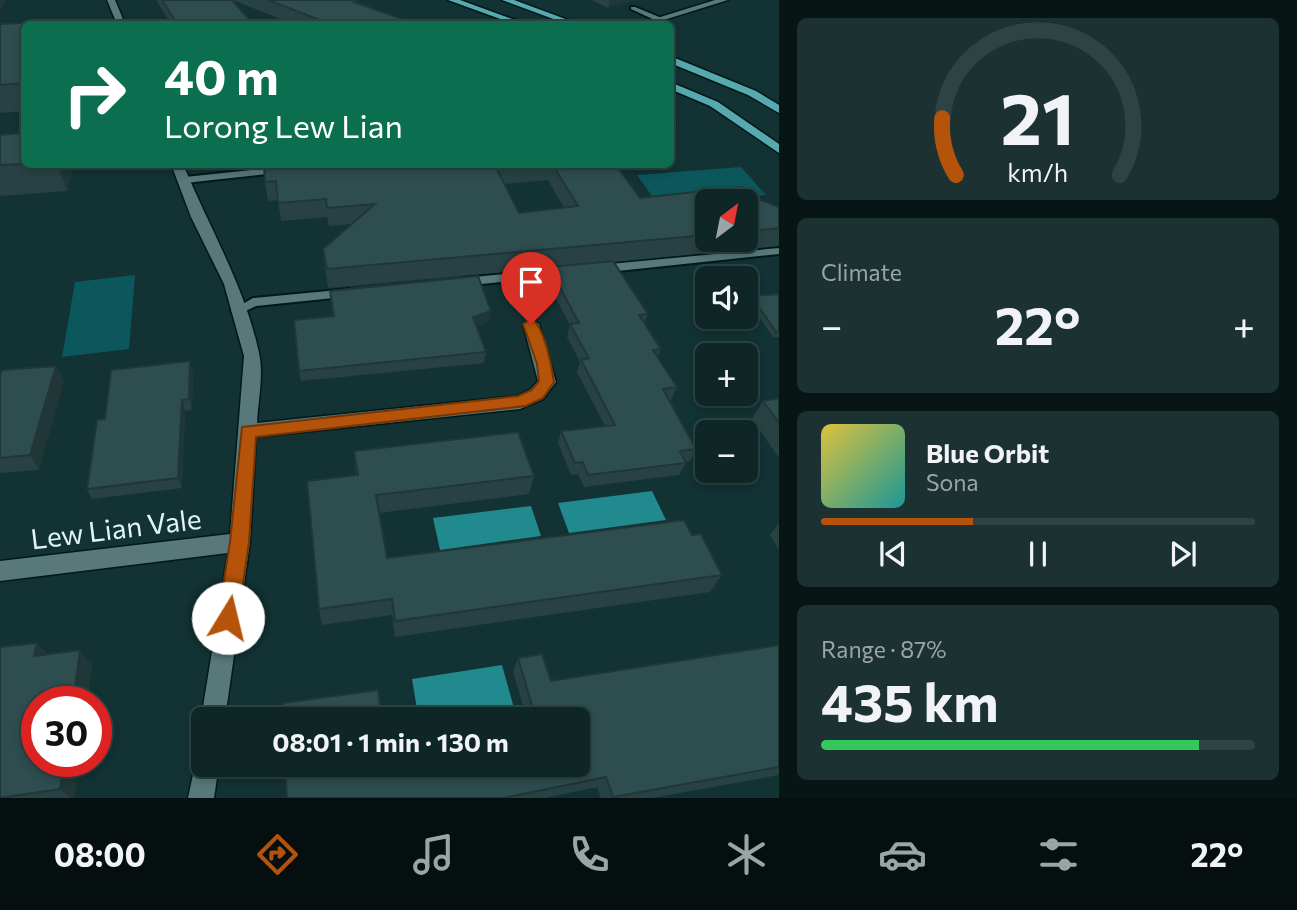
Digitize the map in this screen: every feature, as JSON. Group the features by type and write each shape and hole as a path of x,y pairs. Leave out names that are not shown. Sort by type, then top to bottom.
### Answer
{"main road":[{"path":"452,0 512,21"},
{"path":"506,0 566,21"},
{"path":"674,62 752,93 779,110"},
{"path":"674,87 714,104 779,149"}],"street":[{"path":"653,21 724,0"},
{"path":"111,1 114,21"},
{"path":"111,1 120,21"},
{"path":"179,168 198,217 231,284 252,356 240,542 215,707"},
{"path":"248,431 520,402 537,394 547,382 531,324"},
{"name":"Lew Lian Vale","path":"0,570 240,542"},
{"path":"201,798 204,777"}],"lane":[{"path":"633,8 660,19"},
{"path":"185,180 297,169"},
{"path":"446,284 779,251"},
{"path":"237,311 253,302 363,292"}],"shaded area":[{"path":"741,167 766,195 758,196 758,189 695,189 695,200 657,203 637,175"},
{"path":"135,275 129,349 62,357 75,282"},
{"path":"652,491 666,520 569,533 558,503"},
{"path":"531,506 541,536 440,550 433,518"},
{"path":"502,665 514,707 417,707 412,679"}],"building":[{"path":"162,0 232,0 250,21 175,21"},
{"path":"268,0 353,0 408,21 322,21"},
{"path":"21,23 21,83 0,85 0,24"},
{"path":"21,133 21,164 0,165 0,135"},
{"path":"264,168 496,168 519,213 578,206 554,168 618,168 640,198 695,192 695,236 327,269 323,249 375,204 327,208 326,199 278,203 276,181 265,182"},
{"path":"758,199 779,208 779,228 758,231"},
{"path":"613,261 648,314 639,315 661,349 653,350 677,387 663,389 695,447 680,451 686,463 588,475 583,462 575,463 561,431 615,425 581,360 589,358 570,324 579,323 549,267"},
{"path":"478,276 491,311 473,317 486,352 299,371 294,320 334,316 330,291"},
{"path":"779,294 779,331 776,332 758,306 758,296"},
{"path":"190,361 189,399 182,400 178,478 87,489 97,420 105,419 111,370"},
{"path":"56,366 30,455 0,458 2,370"},
{"path":"779,398 779,423 763,401"},
{"path":"518,432 534,476 376,495 387,558 684,520 692,535 701,534 722,575 395,621 392,599 319,609 307,481 358,475 354,451"},
{"path":"37,643 34,656 80,650 75,686 21,686 21,777 62,777 60,789 0,798 0,647"},
{"path":"779,645 779,767 613,797 606,777 503,798 287,798 286,777 590,777 590,707 532,707 518,658 542,654 551,681"},
{"path":"378,690 380,707 283,707 283,703"}],"route":[{"path":"228,618 240,542 248,431 520,402 537,394 547,382 531,324"}]}
